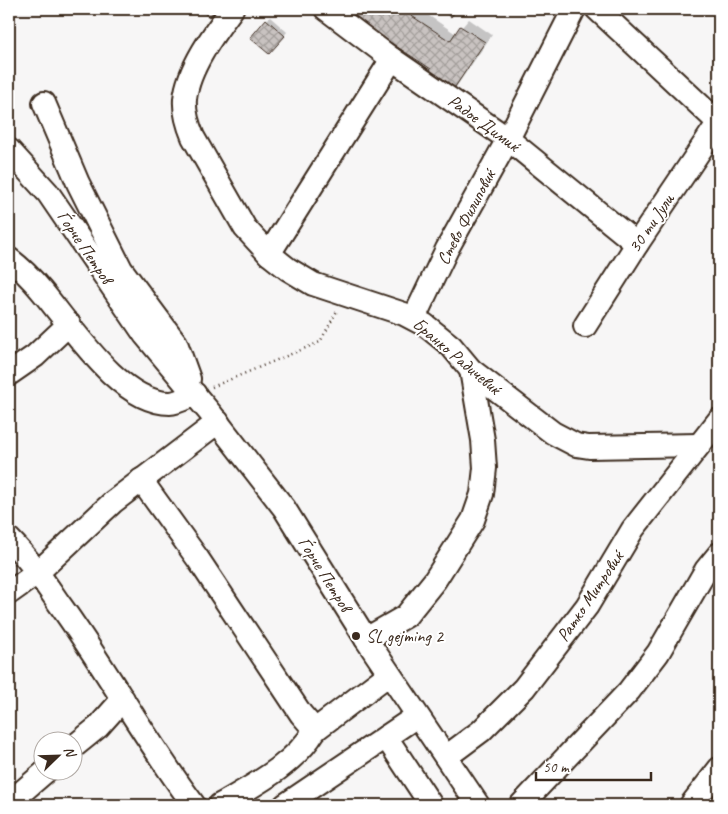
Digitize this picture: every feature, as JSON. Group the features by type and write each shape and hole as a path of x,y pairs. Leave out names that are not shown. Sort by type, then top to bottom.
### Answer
{"street":[{"name":"Бранко Радичевиќ","path":"232,9 210,39 193,72 185,98 187,122 193,137 245,228 270,254 288,269 313,284 414,318 451,346 471,370 553,433 576,446 699,445"},
{"name":"Радое Димиќ","path":"326,9 392,58 508,139 637,244"},
{"name":"Стево Филиповиќ","path":"414,318 447,249 508,139 574,9"},
{"path":"598,9 719,122"},
{"path":"270,254 392,58"},
{"path":"12,265 41,290 91,353 118,380 146,398 171,403 195,394 176,343 121,269 78,183 44,103"},
{"name":"30 ти Јули","path":"585,326 637,244 719,122"},
{"name":"Ѓорче Петров","path":"9,150 48,192 144,335 218,422 284,508 366,639 478,805"},
{"path":"9,374 34,356 68,324"},
{"path":"366,639 406,616 435,580 473,520 482,494 485,468 484,440 471,370"},
{"name":"Ратко Митровиќ","path":"446,758 482,731 524,688 587,606 633,529 719,420"},
{"path":"9,593 37,572 113,502 218,422"},
{"path":"141,480 198,559 301,714 315,730"},
{"path":"9,539 37,572 88,643 194,805"},
{"path":"521,805 629,691 658,653 706,570 719,554"},
{"path":"220,805 255,785 289,761 308,743 315,730 389,674"},
{"path":"82,740 98,727 123,699"},
{"path":"285,805 417,716"},
{"path":"386,737 431,805"},
{"path":"696,803 719,769"},
{"path":"18,801 36,782"}],"path":[{"path":"195,394 320,342 347,295"}],"building":[{"path":"199,9 216,9 209,17"},
{"path":"339,9 401,9 450,41 460,26 485,42 449,96 424,79 431,69"},
{"path":"440,9 457,9 451,17"},
{"path":"266,19 285,36 269,54 250,38"}],"place":[{"name":"SL gejming 2","path":"356,636"}]}
